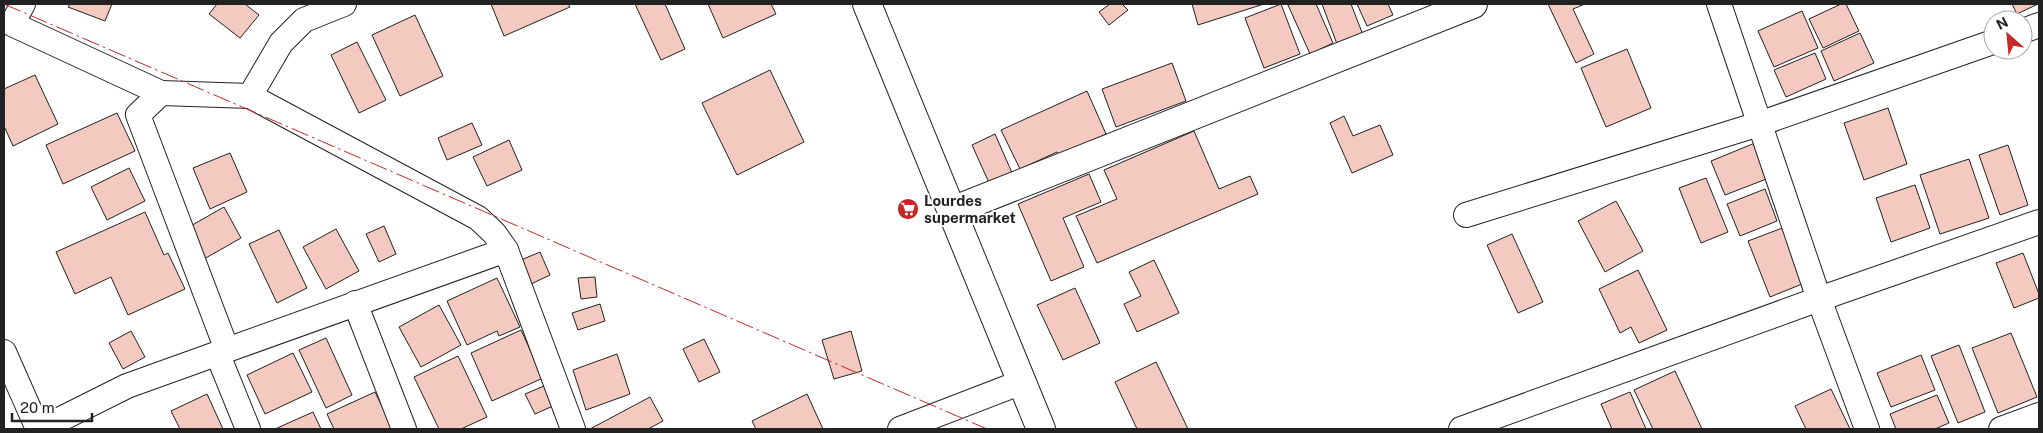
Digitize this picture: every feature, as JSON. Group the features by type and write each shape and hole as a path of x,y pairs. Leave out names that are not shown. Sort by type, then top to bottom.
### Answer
{"street":[{"path":"23,4 12,24 161,93 250,96 478,218 494,234 506,250 573,429"},
{"path":"250,96 281,43 304,20 344,4"},
{"path":"867,4 1041,429"},
{"path":"952,211 1473,4"},
{"path":"1720,4 1819,299 1867,429"},
{"path":"1466,215 1759,124 1983,46"},
{"path":"161,93 138,115 223,352 248,429"},
{"path":"1461,429 1819,299 2039,222"},
{"path":"4,352 40,429 128,386 506,250"},
{"path":"355,303 404,429"},
{"path":"900,429 1022,382"},
{"path":"2000,429 2039,415"}],"building":[{"path":"70,4 112,4 105,21 68,7"},
{"path":"217,4 245,4 259,15 240,38 209,14"},
{"path":"491,4 568,4 570,7 504,36"},
{"path":"635,4 665,4 685,49 661,60"},
{"path":"708,4 771,4 776,14 723,38"},
{"path":"1110,4 1122,4 1128,10 1109,25 1099,12"},
{"path":"1192,4 1264,4 1198,25"},
{"path":"1281,4 1300,54 1264,68 1245,18"},
{"path":"1316,4 1333,43 1310,54 1288,5"},
{"path":"1322,4 1351,4 1363,35 1337,44"},
{"path":"1357,4 1388,4 1393,15 1367,26"},
{"path":"1548,4 1585,4 1573,9 1594,54 1576,63"},
{"path":"1841,4 1846,4 1859,31 1823,48 1809,19"},
{"path":"2012,4 2038,4 2025,10 2015,10"},
{"path":"1802,11 1818,48 1774,67 1758,31"},
{"path":"415,15 443,76 400,96 372,35"},
{"path":"1860,33 1874,63 1834,81 1821,51"},
{"path":"357,42 386,100 359,113 331,55"},
{"path":"1627,49 1651,108 1606,127 1581,68"},
{"path":"1815,53 1826,79 1786,97 1774,70"},
{"path":"1172,63 1186,101 1116,127 1102,89"},
{"path":"770,70 804,142 737,175 702,103"},
{"path":"35,75 58,124 13,146 4,126 4,89"},
{"path":"1087,91 1106,134 1059,156 1057,152 1020,169 1001,130"},
{"path":"1888,108 1907,164 1864,180 1844,123"},
{"path":"117,113 135,151 63,184 46,145"},
{"path":"1344,116 1353,136 1380,125 1393,155 1352,173 1330,123"},
{"path":"472,123 482,145 447,160 438,138"},
{"path":"1194,131 1219,189 1250,176 1258,194 1097,263 1076,216 1117,199 1104,170"},
{"path":"995,134 1013,175 990,185 972,145"},
{"path":"509,140 522,170 487,186 473,157"},
{"path":"1755,143 1769,178 1725,195 1711,161"},
{"path":"2008,145 2028,205 2000,215 1979,155"},
{"path":"230,153 247,192 210,209 193,168"},
{"path":"1969,159 1989,218 1940,234 1920,175"},
{"path":"129,168 145,201 107,220 91,187"},
{"path":"1089,174 1101,202 1063,218 1084,267 1051,281 1018,204"},
{"path":"1706,178 1728,232 1701,243 1679,188"},
{"path":"1915,185 1930,228 1891,242 1876,198"},
{"path":"1765,189 1777,221 1740,236 1727,204"},
{"path":"1616,201 1643,251 1605,272 1578,221"},
{"path":"224,207 241,238 204,259 187,228"},
{"path":"145,212 164,255 168,253 185,289 128,315 111,277 75,294 56,252"},
{"path":"384,226 396,254 379,262 366,234"},
{"path":"1785,227 1807,282 1770,297 1748,241"},
{"path":"336,229 359,271 326,289 303,247"},
{"path":"279,230 307,288 277,303 249,244"},
{"path":"1512,234 1543,302 1518,313 1487,245"},
{"path":"540,252 550,275 531,284 521,260"},
{"path":"2023,253 2039,298 2014,308 1996,263"},
{"path":"1154,260 1179,313 1137,332 1124,304 1141,296 1129,272"},
{"path":"1638,270 1667,330 1639,343 1631,327 1620,333 1599,289"},
{"path":"595,277 597,297 581,299 578,278"},
{"path":"497,278 520,327 499,336 497,331 467,345 447,301"},
{"path":"1075,288 1100,343 1063,360 1037,305"},
{"path":"600,304 605,321 578,330 572,313"},
{"path":"439,305 461,345 421,367 399,327"},
{"path":"521,330 543,378 492,401 471,353"},
{"path":"131,331 145,357 123,369 109,343"},
{"path":"851,331 862,371 834,379 822,340"},
{"path":"2011,333 2037,397 1998,413 1972,348"},
{"path":"326,338 352,395 326,408 299,350"},
{"path":"704,339 720,372 699,382 683,349"},
{"path":"1959,345 1985,412 1958,423 1931,356"},
{"path":"293,353 312,392 265,414 247,375"},
{"path":"617,354 630,394 586,410 573,370"},
{"path":"1921,355 1935,390 1891,407 1877,373"},
{"path":"458,356 487,417 461,429 439,429 414,377"},
{"path":"1156,362 1188,429 1137,429 1115,382"},
{"path":"1675,371 1702,429 1653,429 1634,390"},
{"path":"544,386 553,406 535,414 525,394"},
{"path":"1831,389 1850,429 1806,429 1795,406"},
{"path":"375,392 393,429 334,429 327,414"},
{"path":"1630,392 1646,429 1612,429 1601,404"},
{"path":"207,394 223,429 180,429 171,411"},
{"path":"807,394 823,429 756,429 752,421"},
{"path":"1937,395 1949,423 1935,429 1896,429 1890,414"},
{"path":"650,397 663,421 648,429 590,429"},
{"path":"313,412 321,429 275,429"}],"power":[{"path":"4,4 987,429"}],"place":[{"name":"Lourdes supermarket","path":"908,209"}]}
